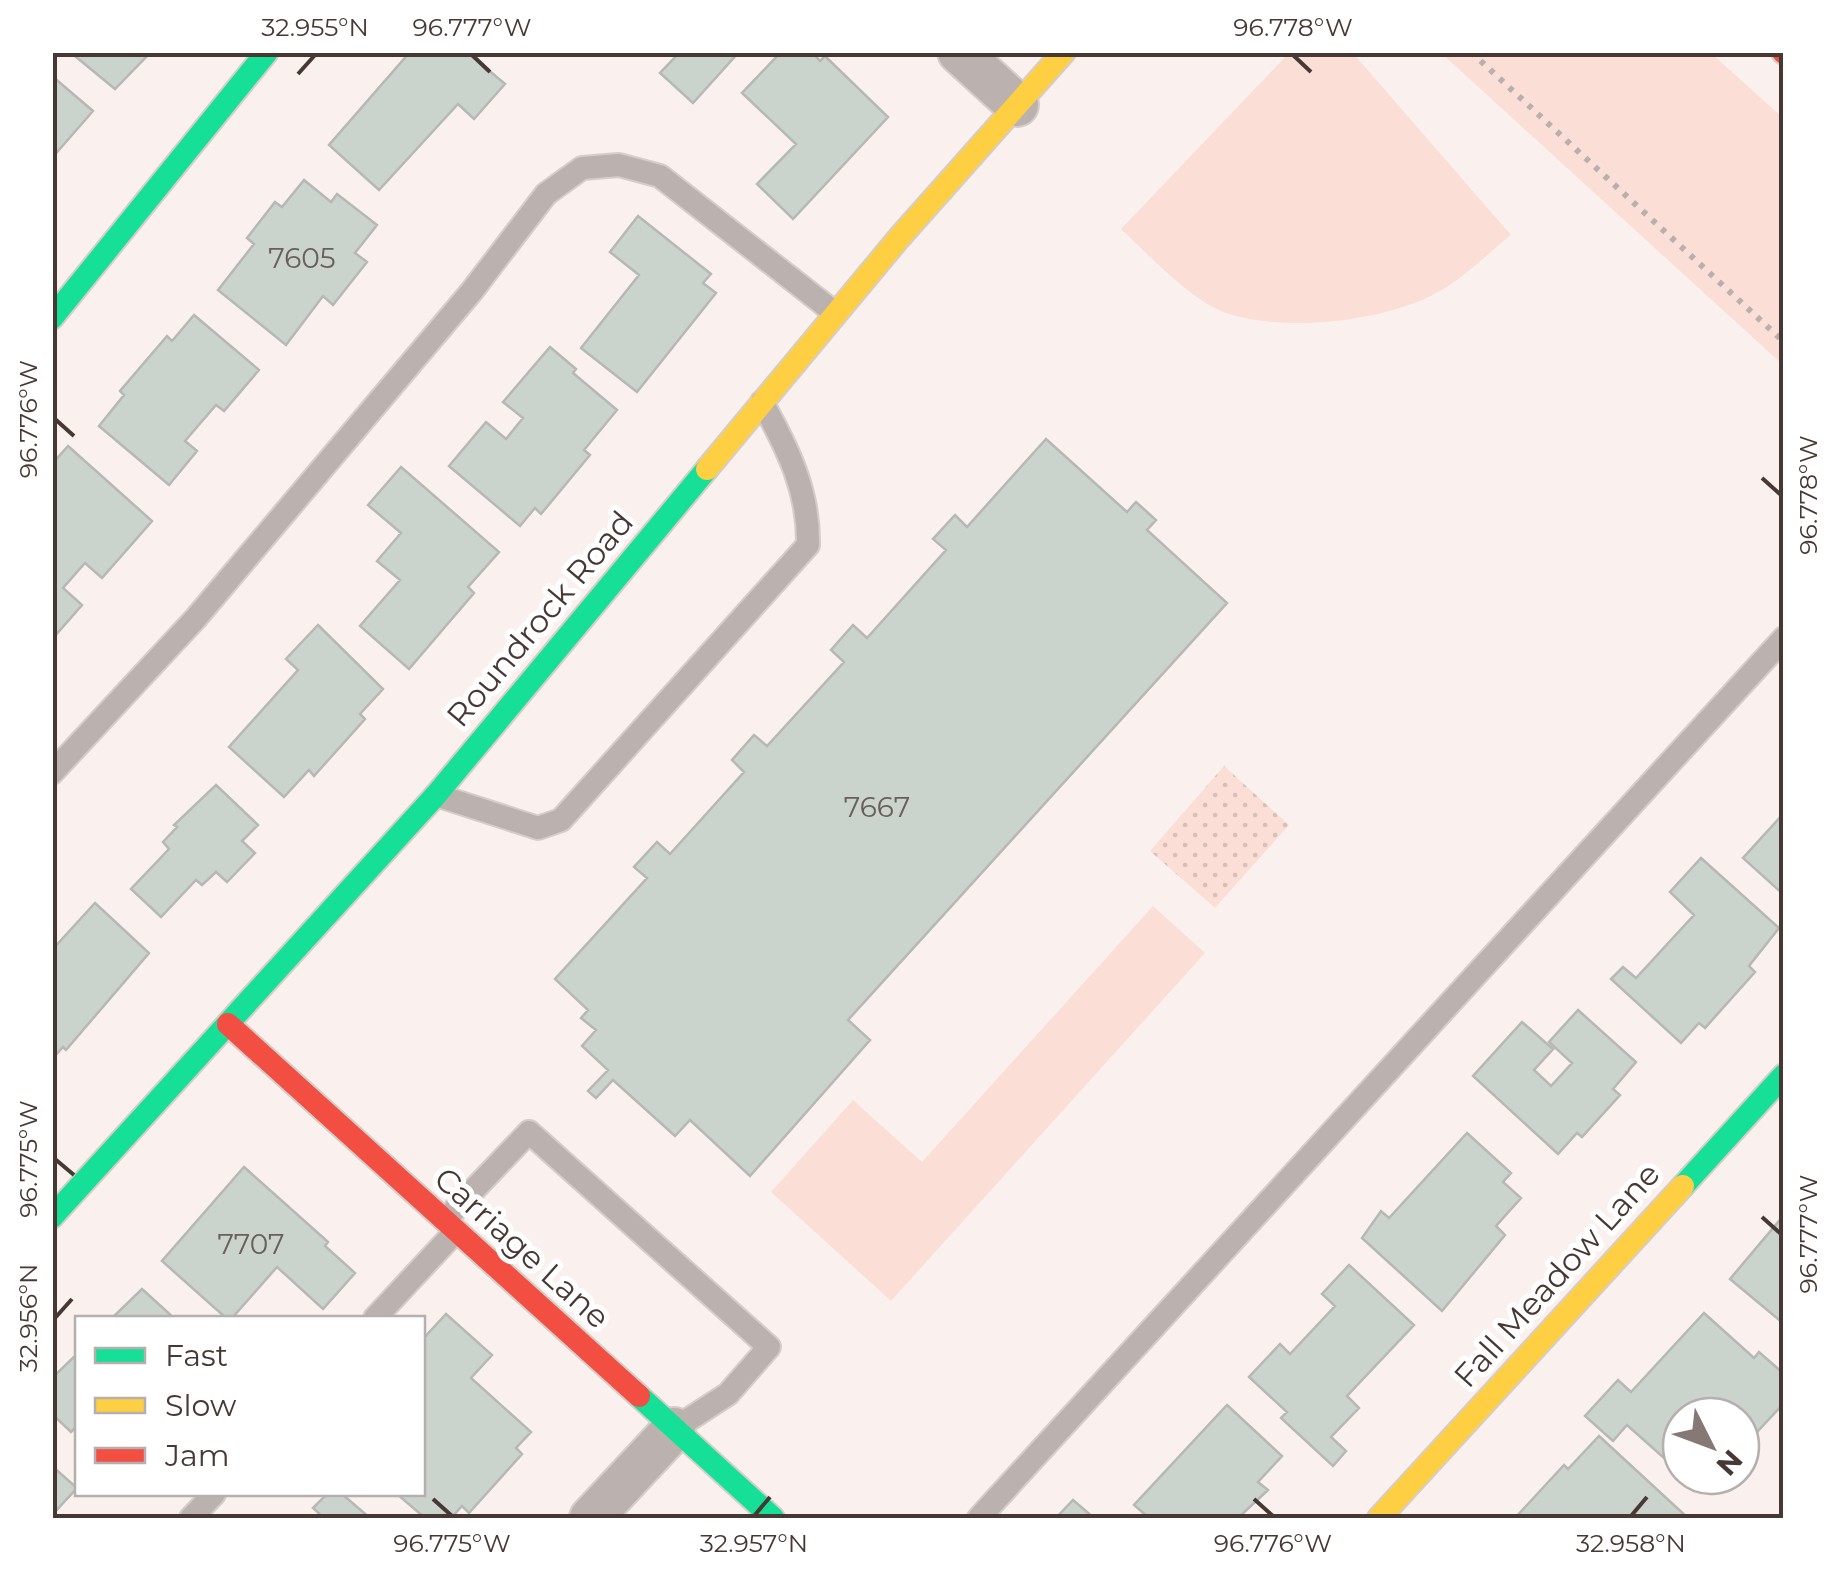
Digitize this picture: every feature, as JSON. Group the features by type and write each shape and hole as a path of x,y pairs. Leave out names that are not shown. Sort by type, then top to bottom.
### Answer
{"street":[{"path":"52,318 267,52"},
{"path":"959,52 1017,106"},
{"name":"Roundrock Road","path":"52,1217 436,795 835,314 1064,52"},
{"name":"Carriage Lane","path":"228,1024 773,1518"},
{"name":"Fall Meadow Lane","path":"1379,1518 1784,1075"},
{"path":"591,1518 674,1430"}],"lane":[{"path":"52,773 208,604 472,291 546,194 582,168 619,165 660,176 835,314"},
{"path":"436,795 538,828 561,820 808,545 809,510 790,452 762,402"},
{"path":"979,1518 1784,638"},
{"path":"378,1316 530,1132 769,1347 728,1394 674,1430"},
{"path":"191,1518 212,1496"}],"path":[{"path":"1471,52 1784,342"}],"shaded area":[{"path":"1352,52 1511,235 1462,276 1423,299 1369,316 1310,323 1253,320 1229,314 1201,300 1121,229 1289,53"},
{"path":"1441,53 1711,53 1783,118 1783,365"},
{"path":"1224,766 1289,825 1215,908 1150,851"},
{"path":"1153,906 1205,953 891,1301 771,1192 853,1100 922,1162"}],"building":[{"path":"70,52 151,52 115,89"},
{"path":"410,52 467,52 505,84 474,119 458,104 379,190 329,145"},
{"path":"680,52 739,52 693,103 660,73"},
{"path":"781,52 812,52 820,61 825,56 888,117 793,219 757,184 796,144 742,93"},
{"path":"52,76 93,111 52,158"},
{"path":"304,180 331,202 337,194 377,225 355,253 367,262 333,305 323,296 286,345 218,290 254,244 247,238 275,202 282,207"},
{"path":"638,216 711,274 703,283 716,293 637,392 581,348 639,275 610,252"},
{"path":"194,315 259,370 224,411 216,405 185,441 197,451 169,485 99,426 124,395 120,391 167,336 172,341"},
{"path":"550,347 576,369 573,373 617,410 584,450 590,455 541,514 535,508 520,526 449,466 486,422 506,439 523,418 503,402"},
{"path":"1046,439 1127,512 1136,502 1156,520 1147,530 1227,603 848,1020 870,1040 750,1176 690,1120 675,1136 613,1080 596,1098 588,1091 608,1070 582,1046 596,1030 581,1018 588,1010 555,979 647,878 634,867 657,842 670,854 744,772 732,760 754,735 767,746 844,662 831,650 853,625 867,638 946,550 933,539 955,515 967,527"},
{"path":"68,446 152,521 102,578 85,563 63,588 82,605 54,637 52,464"},
{"path":"401,467 499,552 468,587 474,593 409,669 360,626 400,580 377,561 401,533 368,505"},
{"path":"318,625 383,689 360,714 365,719 314,776 309,770 284,797 229,747 298,670 286,659"},
{"path":"216,785 258,825 242,841 255,853 227,882 216,872 202,885 196,880 161,917 131,889 169,849 163,842 177,827 174,825"},
{"path":"1784,813 1784,895 1743,858"},
{"path":"1701,858 1779,928 1749,966 1755,972 1705,1028 1699,1023 1681,1043 1611,979 1623,967 1636,978 1694,915 1670,892"},
{"path":"95,903 149,953 66,1050 63,1047 52,1059 52,950"},
{"path":"1578,1010 1636,1062 1613,1089 1620,1095 1582,1137 1577,1133 1558,1154 1473,1076 1522,1022 1553,1049 1534,1070 1551,1086 1572,1063 1549,1042"},
{"path":"1467,1133 1511,1173 1503,1182 1521,1198 1496,1226 1505,1235 1442,1311 1362,1238 1381,1211 1389,1218"},
{"path":"244,1167 328,1242 325,1246 355,1273 323,1309 277,1267 234,1316 224,1316 162,1261"},
{"path":"1784,1215 1784,1324 1730,1279"},
{"path":"1349,1265 1414,1325 1347,1396 1359,1408 1331,1437 1346,1451 1333,1466 1281,1418 1287,1412 1249,1377 1280,1344 1290,1354 1335,1306 1322,1294"},
{"path":"142,1289 172,1316 114,1316"},
{"path":"1704,1313 1754,1358 1759,1352 1784,1374 1784,1403 1761,1428 1761,1396 1661,1396 1661,1455 1627,1425 1613,1441 1585,1416 1618,1380 1631,1392"},
{"path":"446,1314 492,1355 471,1378 531,1432 516,1448 522,1454 469,1513 462,1506 451,1518 425,1518 399,1496 425,1496 425,1337"},
{"path":"75,1356 75,1428 71,1432 52,1414 52,1378"},
{"path":"1227,1405 1282,1456 1258,1482 1268,1490 1238,1518 1149,1518 1134,1505"},
{"path":"1599,1436 1688,1518 1515,1518 1564,1465 1568,1469"},
{"path":"52,1466 75,1490 52,1515"},
{"path":"325,1496 344,1496 370,1518 324,1518 313,1508"},
{"path":"1073,1500 1094,1518 1056,1518"}],"traffic: fast":[{"path":"52,318 267,52"},
{"path":"52,1217 436,795 707,469"},
{"path":"1683,1186 1784,1075"},
{"path":"639,1396 773,1518"}],"traffic: slow":[{"path":"707,469 899,238 1064,52"},
{"path":"1379,1518 1683,1186"}],"traffic: jam":[{"path":"228,1024 639,1396"}]}
